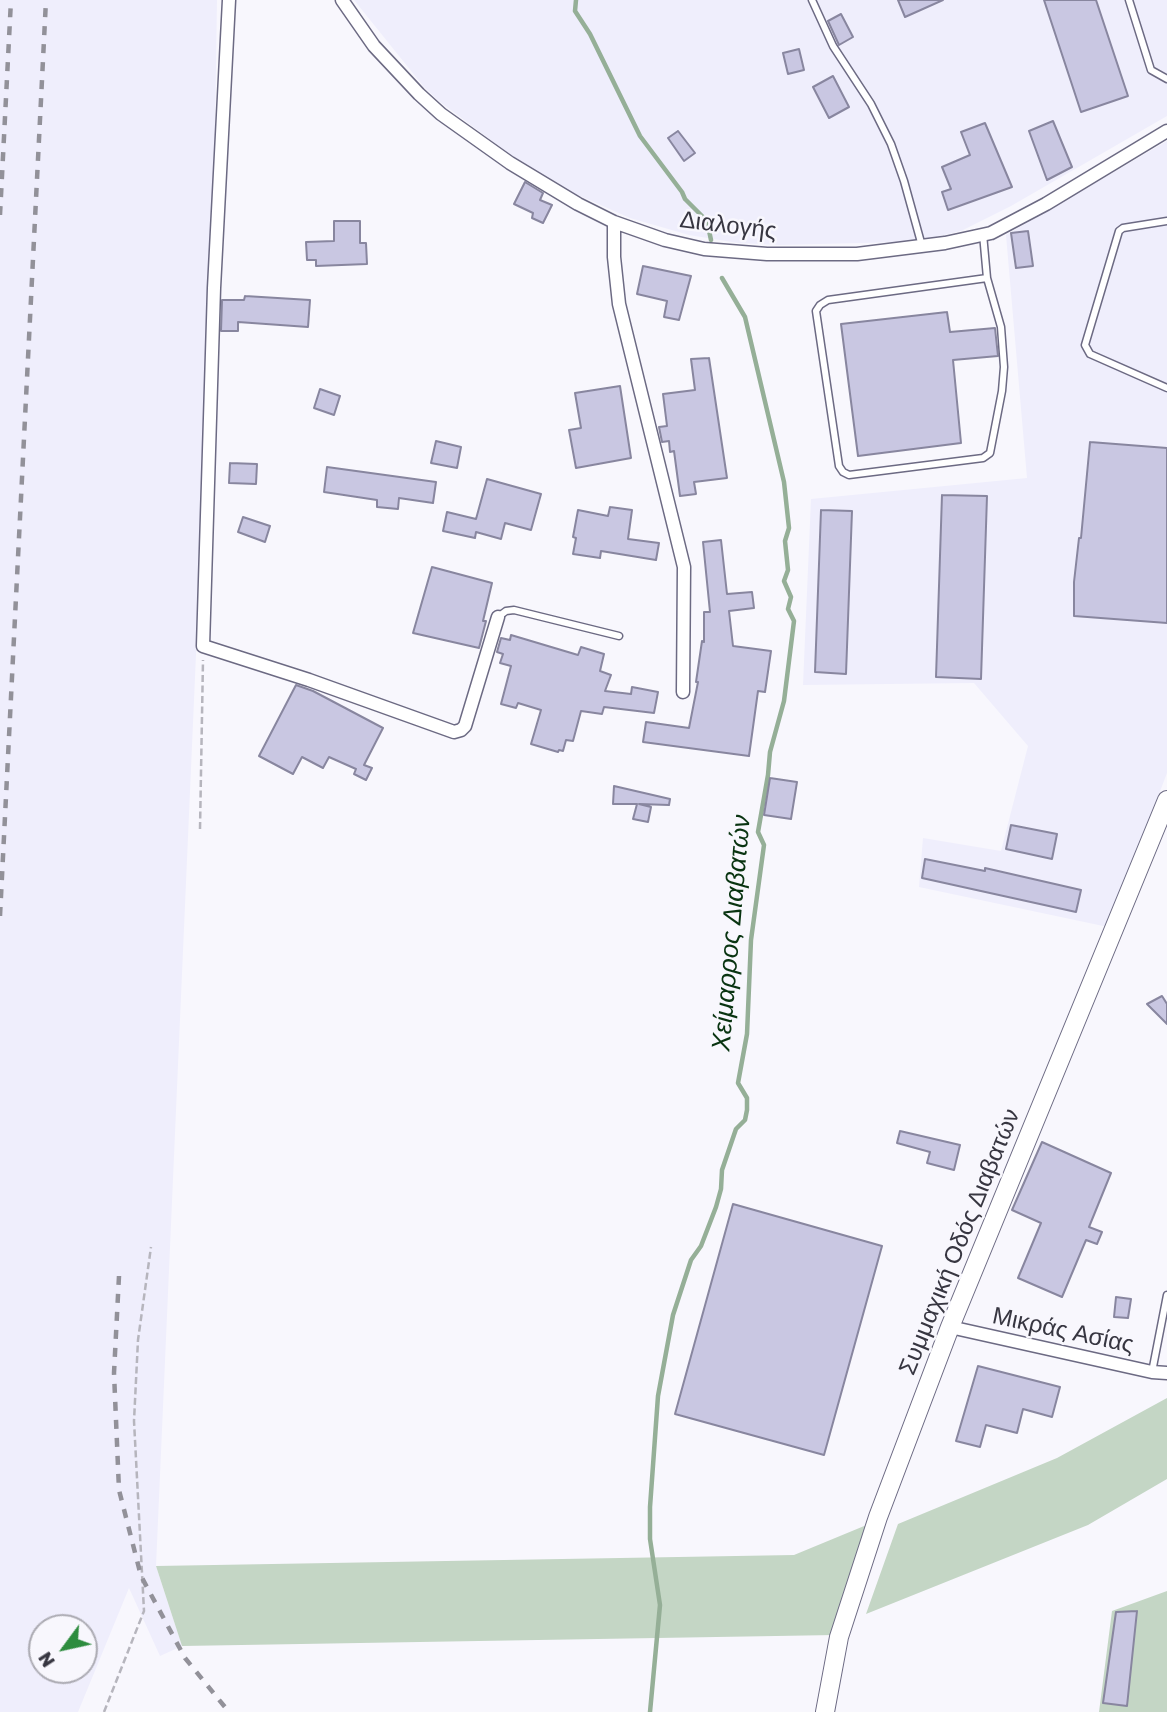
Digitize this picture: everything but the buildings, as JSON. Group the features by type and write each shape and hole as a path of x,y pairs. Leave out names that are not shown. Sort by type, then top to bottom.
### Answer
{"street":[{"path":"229,0 215,288 203,646 309,680 454,732 465,726 498,617"},
{"name":"Διαλογής","path":"342,0 374,46 441,114 510,163 578,204 614,222 686,246 732,252 857,254 922,246 983,234 1024,216 1167,131"},
{"path":"614,222 614,257 619,304 684,567 683,692"},
{"name":"Συμμαχική Οδός Διαβατών","path":"825,1712 839,1637 878,1517 950,1327 1167,800"},
{"name":"Μικράς Ασίας","path":"950,1327 1152,1372 1167,1373"}],"lane":[{"path":"812,0 833,46 871,104 891,144 922,246"},
{"path":"1129,0 1151,70 1167,79"},
{"path":"1167,221 1123,228 1119,231 1084,345 1090,354 1167,388"},
{"path":"983,234 987,278 1001,327 1004,367 990,453 983,458 970,460 849,475 843,472 839,466 816,311 820,304 828,300 987,278"},
{"path":"498,617 506,611 514,610 619,636"},
{"path":"1152,1372 1167,1295"}],"path":[{"path":"200,829 203,646"},
{"path":"104,1712 144,1611 134,1421 138,1340 150,1247"}],"shaded area":[{"path":"0,0 217,0 213,267 156,1566 182,1646 160,1656 129,1588 98,1663 98,1614 28,1614 28,1684 90,1684 78,1712 0,1712"},
{"path":"354,0 1167,0 1167,116 1011,206 961,231 901,242 779,245 738,243 689,235 630,218 576,194 511,155 424,87"},
{"path":"1167,141 1167,773 1108,927 919,887 923,838 1001,851 1028,746 974,683 803,685 811,499 1027,478 1006,235"}],"green space":[{"path":"1167,1398 1167,1479 1088,1525 866,1614 898,1524 1057,1458"},
{"path":"869,1524 835,1635 182,1646 156,1566 794,1555"},
{"path":"1167,1591 1167,1712 1099,1712 1112,1611"}],"waterway":[{"name":"Χείμαρρος Διαβατών","path":"576,0 575,11 590,34 640,136 685,199 707,221 711,240"},
{"name":"Χείμαρρος Διαβατών","path":"650,1712 660,1605 650,1539 658,1396 673,1315 691,1260 701,1246 716,1207 722,1170 736,1129 745,1120 747,1110 747,1098 738,1083 747,1034 751,940 764,845 758,832 770,752 784,701 794,621 788,609 791,597 784,581 788,570 785,541 789,528 784,482 745,317 722,278"}],"railway":[{"path":"0,215 11,0"},
{"path":"0,916 46,0"},
{"path":"119,1276 114,1373 119,1490 141,1576 185,1658 229,1712"}]}
